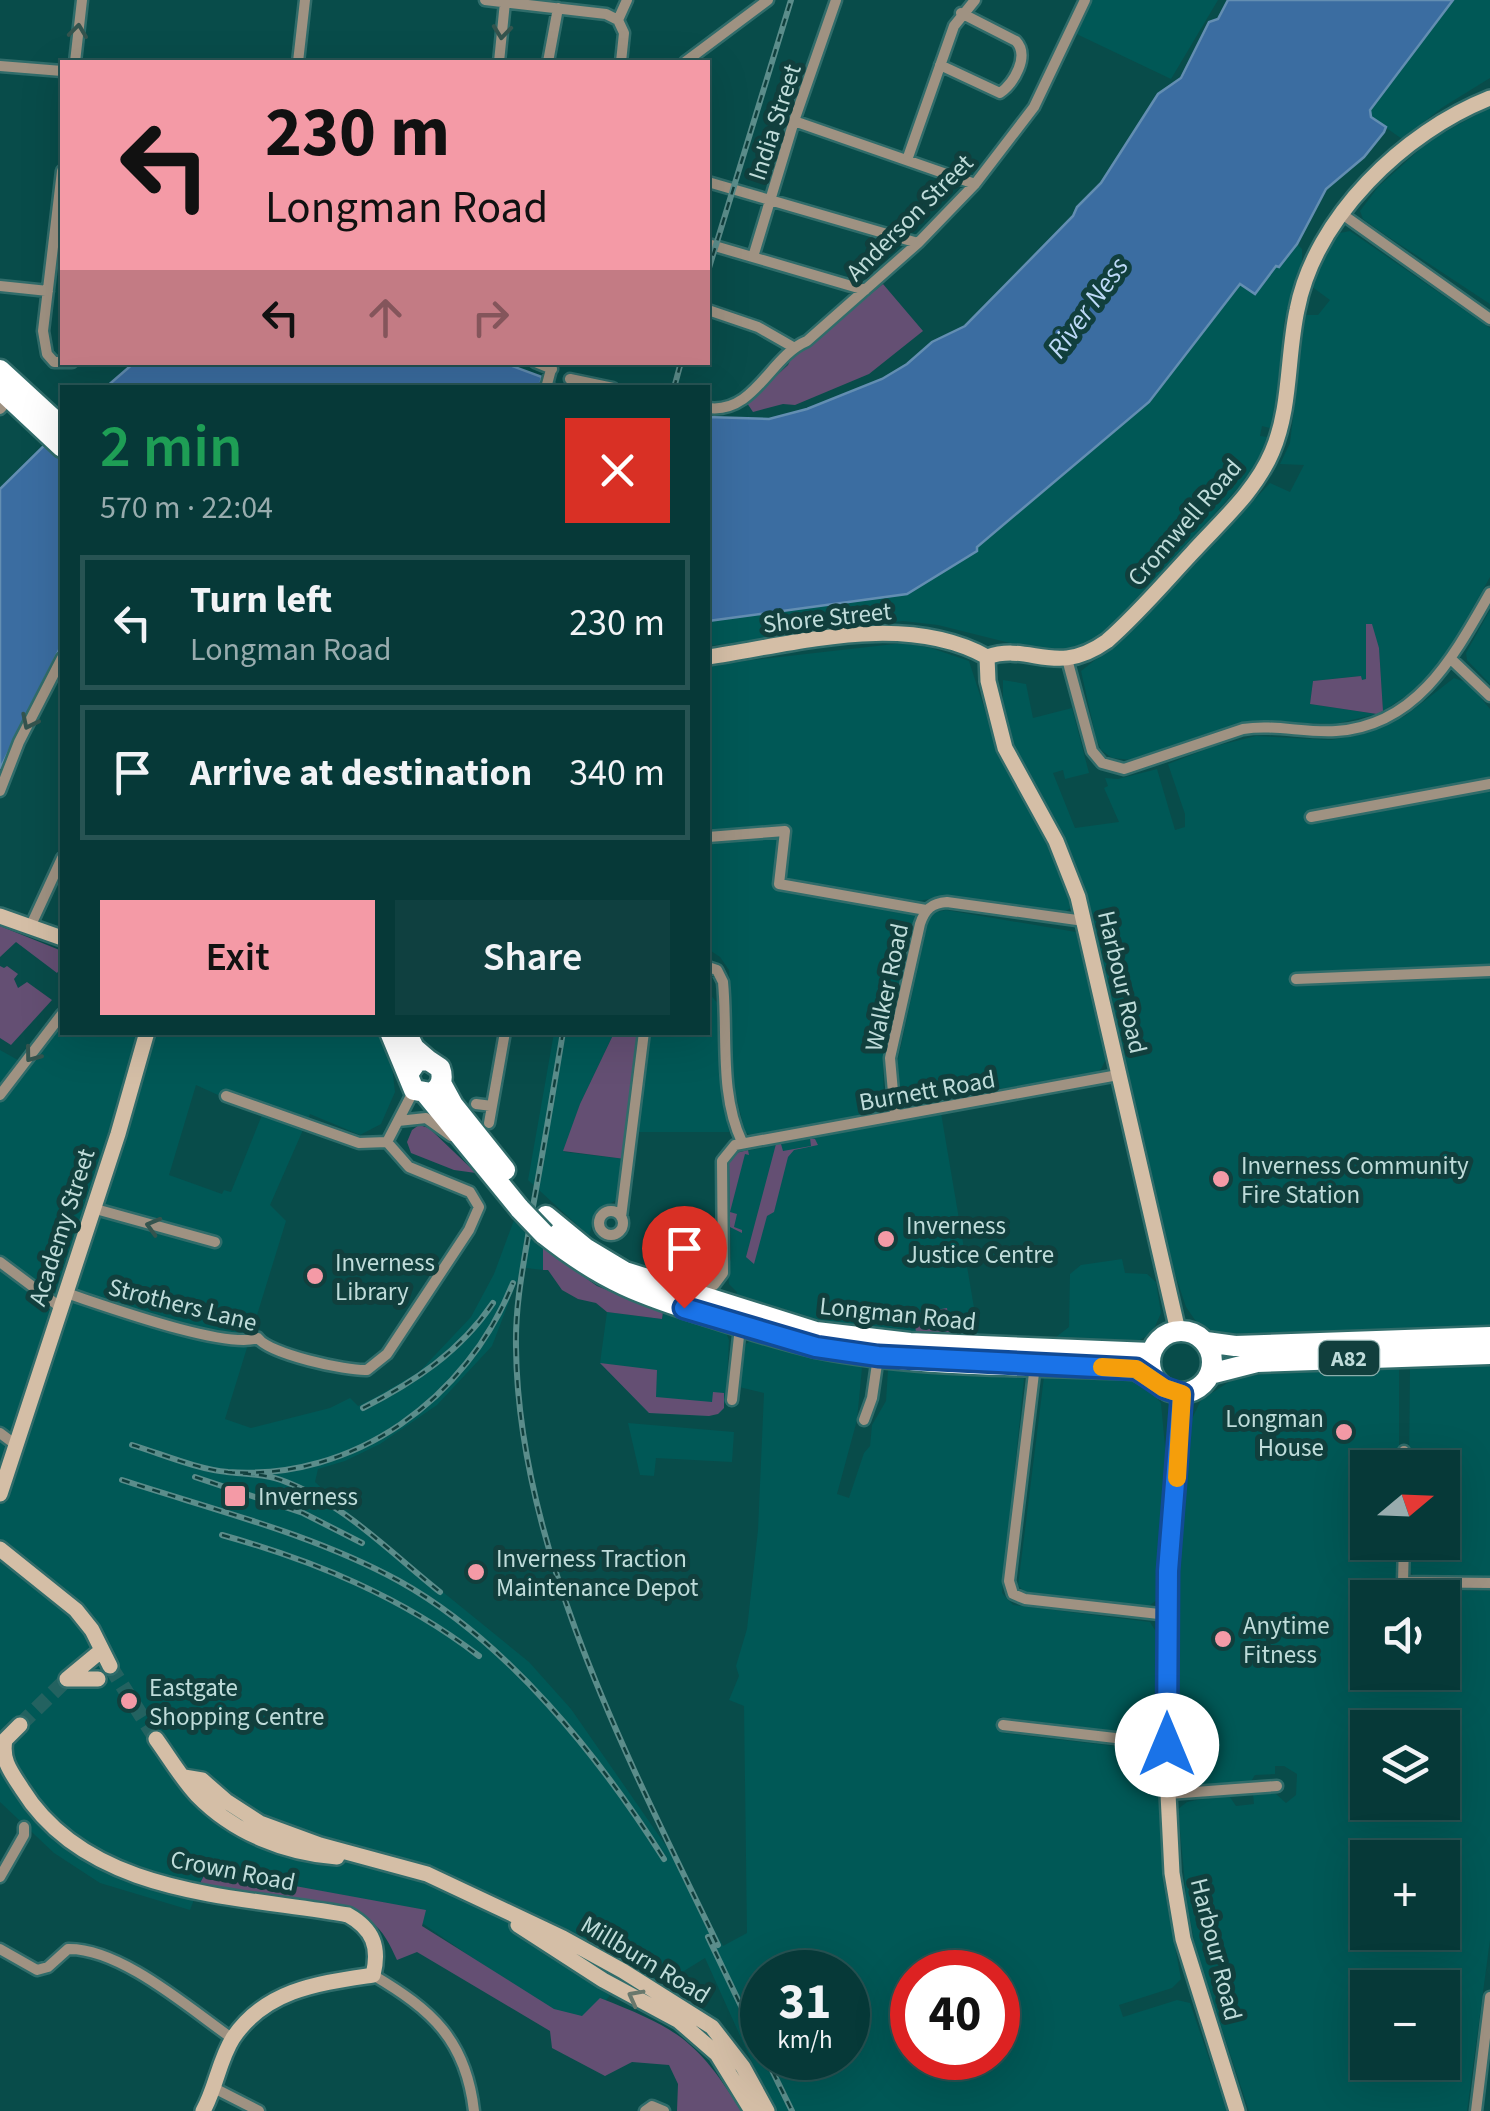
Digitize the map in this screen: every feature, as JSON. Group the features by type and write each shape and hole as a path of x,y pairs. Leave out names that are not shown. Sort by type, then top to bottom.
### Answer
{"highway":[{"path":"0,370 53,425"},
{"path":"1,402 53,425"},
{"path":"392,1035 422,1085 475,1156 545,1225"},
{"path":"408,1035 414,1048 440,1068 422,1085"},
{"path":"422,1085 453,1105 522,1200"},
{"name":"Longman Road","path":"545,1225 578,1261 622,1286 816,1347 878,1356 1136,1369 1156,1381"},
{"name":"Longman Road","path":"545,1225 625,1272 816,1332 910,1344 1151,1353"},
{"path":"1178,1331 1161,1338 1151,1353 1152,1373 1156,1381 1182,1394"},
{"name":"A82","path":"1178,1331 1188,1331 1206,1342 1236,1346 1490,1337"},
{"path":"1206,1342 1212,1358 1210,1374"},
{"name":"A82","path":"1182,1394 1199,1388 1210,1374 1238,1364 1490,1354"}],"street":[{"path":"75,60 82,0"},
{"path":"298,60 305,0"},
{"path":"485,0 606,14 618,20 624,33 621,60"},
{"path":"618,20 627,0"},
{"path":"688,60 768,0"},
{"name":"India Street","path":"752,257 836,0"},
{"path":"906,160 961,13 975,0"},
{"name":"Anderson Street","path":"710,408 734,405 765,382 793,347 807,341 918,243 975,184 1034,107 1085,0"},
{"path":"499,60 506,2"},
{"path":"548,60 558,8"},
{"path":"940,66 1000,93 1010,85 1022,57 1022,48 1016,41 961,13"},
{"path":"0,66 60,72"},
{"name":"Cromwell Road","path":"1067,659 1097,648 1118,632 1247,493 1265,467 1283,415 1300,294 1315,252 1342,214 1409,145 1448,118 1490,98"},
{"path":"794,121 975,184"},
{"path":"710,183 918,243"},
{"path":"60,188 44,344 54,362 60,362"},
{"path":"1342,214 1490,319"},
{"path":"710,245 865,290"},
{"path":"0,286 48,291"},
{"path":"710,311 758,326 793,347"},
{"path":"570,379 599,385"},
{"path":"1067,659 1092,751 1102,764 1116,769 1136,767 1252,728 1320,732 1380,721 1432,684 1452,659 1490,594"},
{"name":"Shore Street","path":"710,657 896,633 943,639 987,657 1003,652 1067,659"},
{"name":"Harbour Road","path":"987,657 988,681 1005,748 1056,841 1084,920 1178,1331"},
{"path":"1452,659 1490,696"},
{"path":"0,791 19,742 60,662"},
{"path":"1312,816 1490,784"},
{"path":"710,836 785,832 779,884 926,910"},
{"path":"32,925 60,862"},
{"name":"Walker Road","path":"894,1115 890,1058 926,910 948,902 1084,920"},
{"path":"0,916 60,937"},
{"path":"704,1284 714,1285 723,1273 722,1161 729,1149 742,1142 736,1130 726,1072 723,982 717,970 710,968"},
{"path":"1296,979 1490,971"},
{"path":"0,1095 60,1017"},
{"name":"Academy Street","path":"0,1494 118,1134 146,1035"},
{"path":"489,1123 504,1035"},
{"path":"620,1212 644,1035"},
{"name":"Burnett Road","path":"742,1142 1118,1075"},
{"path":"226,1096 360,1143 387,1142 422,1085"},
{"path":"476,1104 492,1106"},
{"path":"398,1121 426,1118 475,1156"},
{"name":"Strothers Lane","path":"0,1262 63,1300 239,1341 258,1338 270,1348 349,1369 367,1370 380,1362 474,1222 479,1207 474,1195 409,1167 387,1142"},
{"path":"92,1208 215,1242"},
{"path":"732,1400 740,1326"},
{"name":"Longman Road","path":"864,1420 872,1398 878,1356"},
{"path":"1035,1364 1009,1581 1012,1594 1025,1599 1168,1615"},
{"name":"Harbour Road","path":"1182,1394 1168,1615 1172,1873 1183,1939 1237,2111"},
{"path":"0,1433 16,1445"},
{"path":"0,1550 76,1610 110,1666"},
{"path":"1404,1560 1403,1582 1490,1583"},
{"path":"98,1679 67,1680 102,1650"},
{"name":"Crown Road","path":"20,1725 5,1740 5,1762 44,1818 82,1849 114,1866 194,1892 348,1916 361,1923 374,1940 373,1975"},
{"path":"1003,1725 1167,1744"},
{"name":"Millburn Road","path":"156,1739 184,1777 202,1780 226,1802 260,1823 293,1837 427,1874 465,1890 563,1938 696,2015 726,2043 766,2111"},
{"path":"1168,1794 1277,1786"},
{"path":"0,1878 24,1835 24,1827"},
{"name":"Millburn Road","path":"465,1890 603,1980 679,2020 717,2054 752,2111"},
{"path":"0,1949 42,1970 68,1949 82,1949 138,1974 233,2039"},
{"path":"202,2111 233,2039 263,2008 293,1990 319,1982 373,1975 422,2009 457,2046 466,2066 474,2111"},
{"path":"1476,2111 1490,1997"},
{"path":"214,2088 259,2111"},
{"path":"645,2111 652,2106 664,2111"}],"shaded area":[{"path":"1077,0 1218,0 1171,79 1064,28"},
{"path":"1453,0 1490,0 1490,78 1402,139 1371,117 1370,110"},
{"path":"1490,107 1490,304 1363,219 1360,211 1378,187 1429,141"},
{"path":"1350,231 1490,328 1490,577 1453,643 1431,672 1410,693 1383,711 1379,648 1366,625 1366,680 1360,676 1313,681 1310,704 1377,714 1335,724 1248,721 1132,760 1112,758 1101,750 1096,738 1081,671 1129,633 1270,483 1290,492 1304,465 1280,464 1290,443 1305,315 1318,315 1330,300 1311,286 1327,248 1340,233"},
{"path":"1297,244 1302,249 1302,262 1284,322 1270,428 1262,426 1260,436 1268,437 1253,471 1130,609 1096,639 1064,650 1038,650 938,625 903,621 710,646 710,621 907,594 973,554 1149,402 1241,283 1276,265 1279,267"},
{"path":"883,284 923,331 869,374 795,405 753,412 747,403 792,357"},
{"path":"1490,610 1490,684 1467,660 1466,653"},
{"path":"1366,624 1372,624 1379,648 1383,711 1377,714 1310,704 1313,681 1361,676 1366,679"},
{"path":"903,643 969,661 1000,757 1059,866 1072,907 1062,914 946,896 918,901 796,881 795,890 913,910 915,917 883,1060 884,1104 877,1113 751,1135 745,1132 734,1087 729,970 710,950 710,665"},
{"path":"1454,678 1468,683 1490,709 1490,777 1345,805 1348,815 1490,789 1490,965 1322,972 1328,985 1490,978 1490,1326 1214,1334 1195,1320 1186,1307 1166,1247 1089,907 1068,849 1010,737 1003,712 1003,680 1026,684 1033,718 1072,708 1089,773 1065,779 1063,770 1053,773 1075,828 1119,822 1104,788 1108,786 1105,778 1118,779 1157,769 1175,830 1185,827 1185,814 1168,764 1256,736 1331,740 1363,734 1405,716"},
{"path":"946,910 1076,932 1105,1051 1101,1069 1096,1073 903,1105 895,1073 928,921 932,913"},
{"path":"0,926 60,950 60,969 57,973 16,942 0,957"},
{"path":"0,966 18,974 14,979 18,988 27,982 52,1000 11,1045 0,1038"},
{"path":"710,994 720,1006 729,1132 638,1132 649,1035 710,1035"},
{"path":"60,1020 60,1035 382,1035 392,1066 395,1092 381,1124 360,1135 310,1114 270,1205 286,1221 225,1419 251,1428 330,1408 350,1398 358,1406 376,1397 419,1372 471,1317 494,1274 514,1220 543,1248 543,1270 526,1268 519,1276 492,1346 437,1405 380,1444 318,1469 315,1482 374,1536 529,1662 571,1709 671,1853 723,1946 747,1933 744,1706 729,1700 739,1676 736,1666 747,1629 758,1530 764,1393 739,1387 746,1344 752,1340 857,1363 862,1368 857,1420 837,1494 849,1498 870,1446 872,1425 886,1401 888,1370 1021,1374 1024,1379 1002,1593 1013,1605 1150,1622 1158,1635 1157,1728 1148,1735 1000,1717 1003,1733 1148,1750 1157,1756 1163,1882 1181,1979 1172,1988 1119,2005 1123,2017 1177,2000 1190,2003 1227,2111 774,2111 760,2080 870,2080 870,1950 740,1950 740,2036 705,1958 663,1984 634,1969 578,2031 409,1914 207,1866 190,1910 100,1883 54,1853 0,1802 0,1050 25,1064","holes":["196,1085 262,1115 231,1192 224,1190 222,1194 169,1175"]},
{"path":"554,1035 613,1035 580,1104 564,1152 625,1159 621,1197 596,1212 589,1236 528,1180"},
{"path":"613,1035 636,1035 625,1159 563,1151 580,1104"},
{"path":"941,1113 979,1337 825,1323 735,1297 737,1292 729,1284 727,1263 731,1260 729,1163 736,1153"},
{"path":"419,1125 429,1128 476,1173 454,1170 411,1153 407,1142"},
{"path":"810,1138 818,1145 794,1150 788,1157 774,1212 767,1216 754,1264 746,1257 776,1144 781,1144 783,1151 811,1146"},
{"path":"748,1150 730,1212 737,1214 734,1227 742,1233 730,1227 729,1163 736,1153"},
{"path":"543,1248 597,1286 663,1312 662,1319 607,1312 596,1303 562,1290 548,1270 543,1270"},
{"path":"1122,1259 1125,1273 1147,1274 1156,1282 1161,1313 1152,1333 1140,1340 1107,1343 1056,1337 1069,1327 1070,1274 1081,1265"},
{"path":"947,1308 951,1333 916,1332 913,1314"},
{"path":"607,1312 662,1319 663,1312 725,1330 729,1340 726,1400 721,1412 709,1416 649,1413 600,1363"},
{"path":"600,1363 657,1370 656,1397 712,1402 713,1392 724,1393 724,1408 709,1416 649,1413"},
{"path":"1490,1363 1490,1578 1416,1578 1410,1572 1410,1560 1460,1560 1460,1450 1409,1450 1410,1367"},
{"path":"1399,1368 1399,1450 1350,1450 1350,1560 1398,1560 1399,1580 1350,1580 1350,1690 1460,1690 1460,1590 1490,1591 1490,1940 1467,2111 1249,2111 1197,1954 1187,1905 1178,1809 1187,1802 1212,1797 1230,1797 1236,1806 1254,1804 1253,1794 1275,1793 1286,1803 1296,1795 1297,1774 1284,1766 1275,1766 1275,1774 1255,1775 1250,1783 1189,1786 1178,1779 1179,1560 1190,1423 1201,1400 1235,1378 1285,1371"},
{"path":"1047,1375 1135,1381 1145,1385 1161,1403 1168,1479 1158,1599 1149,1606 1026,1592 1018,1586"},
{"path":"628,1423 734,1432 732,1462 656,1458 654,1476 640,1475"},
{"path":"207,1870 426,1910 422,1926 554,2009 582,2016 600,1998 666,2028 711,2067 741,2111 677,2111 678,2084 669,2065 632,2062 605,2076 552,2048 550,2031 417,1952 397,1960 383,1934 370,1921 313,1904 198,1887"}],"water":[{"name":"River Ness","path":"1228,0 1453,0 1370,110 1371,117 1386,127 1384,132 1364,157 1326,189 1297,244 1279,267 1255,294 1240,284 1149,402 977,547 977,551 907,594 710,621 710,417 769,419 807,409 882,379 932,342 965,326 1101,183 1158,94 1181,78 1209,22 1218,19"},
{"path":"132,365 509,365 542,377 541,381 560,385 108,385"},
{"path":"60,430 60,648 0,769 0,489"}],"tunnel":[{"path":"110,1666 156,1739"},
{"path":"20,1725 67,1679"}],"railway":[{"path":"710,264 791,0"},
{"path":"675,385 680,365"},
{"path":"562,1035 519,1296 516,1347 522,1424 536,1501 585,1655 616,1730 718,1945"},
{"path":"132,1445 191,1465 228,1472 275,1471 319,1463 361,1447 401,1424 436,1396 467,1363 493,1325 513,1283"},
{"path":"363,1408 435,1364 466,1336 493,1303"},
{"path":"227,1472 275,1478 303,1489 365,1529 440,1592"},
{"path":"195,1477 303,1513 362,1543"},
{"path":"122,1480 332,1550 399,1581 439,1606 477,1635 548,1704 610,1781 664,1859"},
{"path":"222,1535 356,1583 419,1616 479,1656"},
{"path":"708,1937 740,2004"},
{"path":"777,2080 792,2111"}],"slow traffic":[{"path":"1102,1367 1136,1369 1164,1388 1182,1394 1177,1478"}],"place":[{"name":"Inverness Community Fire Station","path":"1221,1179"},
{"name":"Inverness Justice Centre","path":"886,1239"},
{"name":"Inverness Library","path":"315,1276"},
{"name":"Longman House","path":"1344,1432"},
{"name":"Inverness","path":"235,1496"},
{"name":"Inverness Traction Maintenance Depot","path":"476,1572"},
{"name":"Anytime Fitness","path":"1223,1639"},
{"name":"Eastgate Shopping Centre","path":"129,1701"}],"route":[{"path":"684,1308 816,1347 878,1356 1136,1369 1164,1388 1182,1394 1168,1571 1167,1745"}]}
